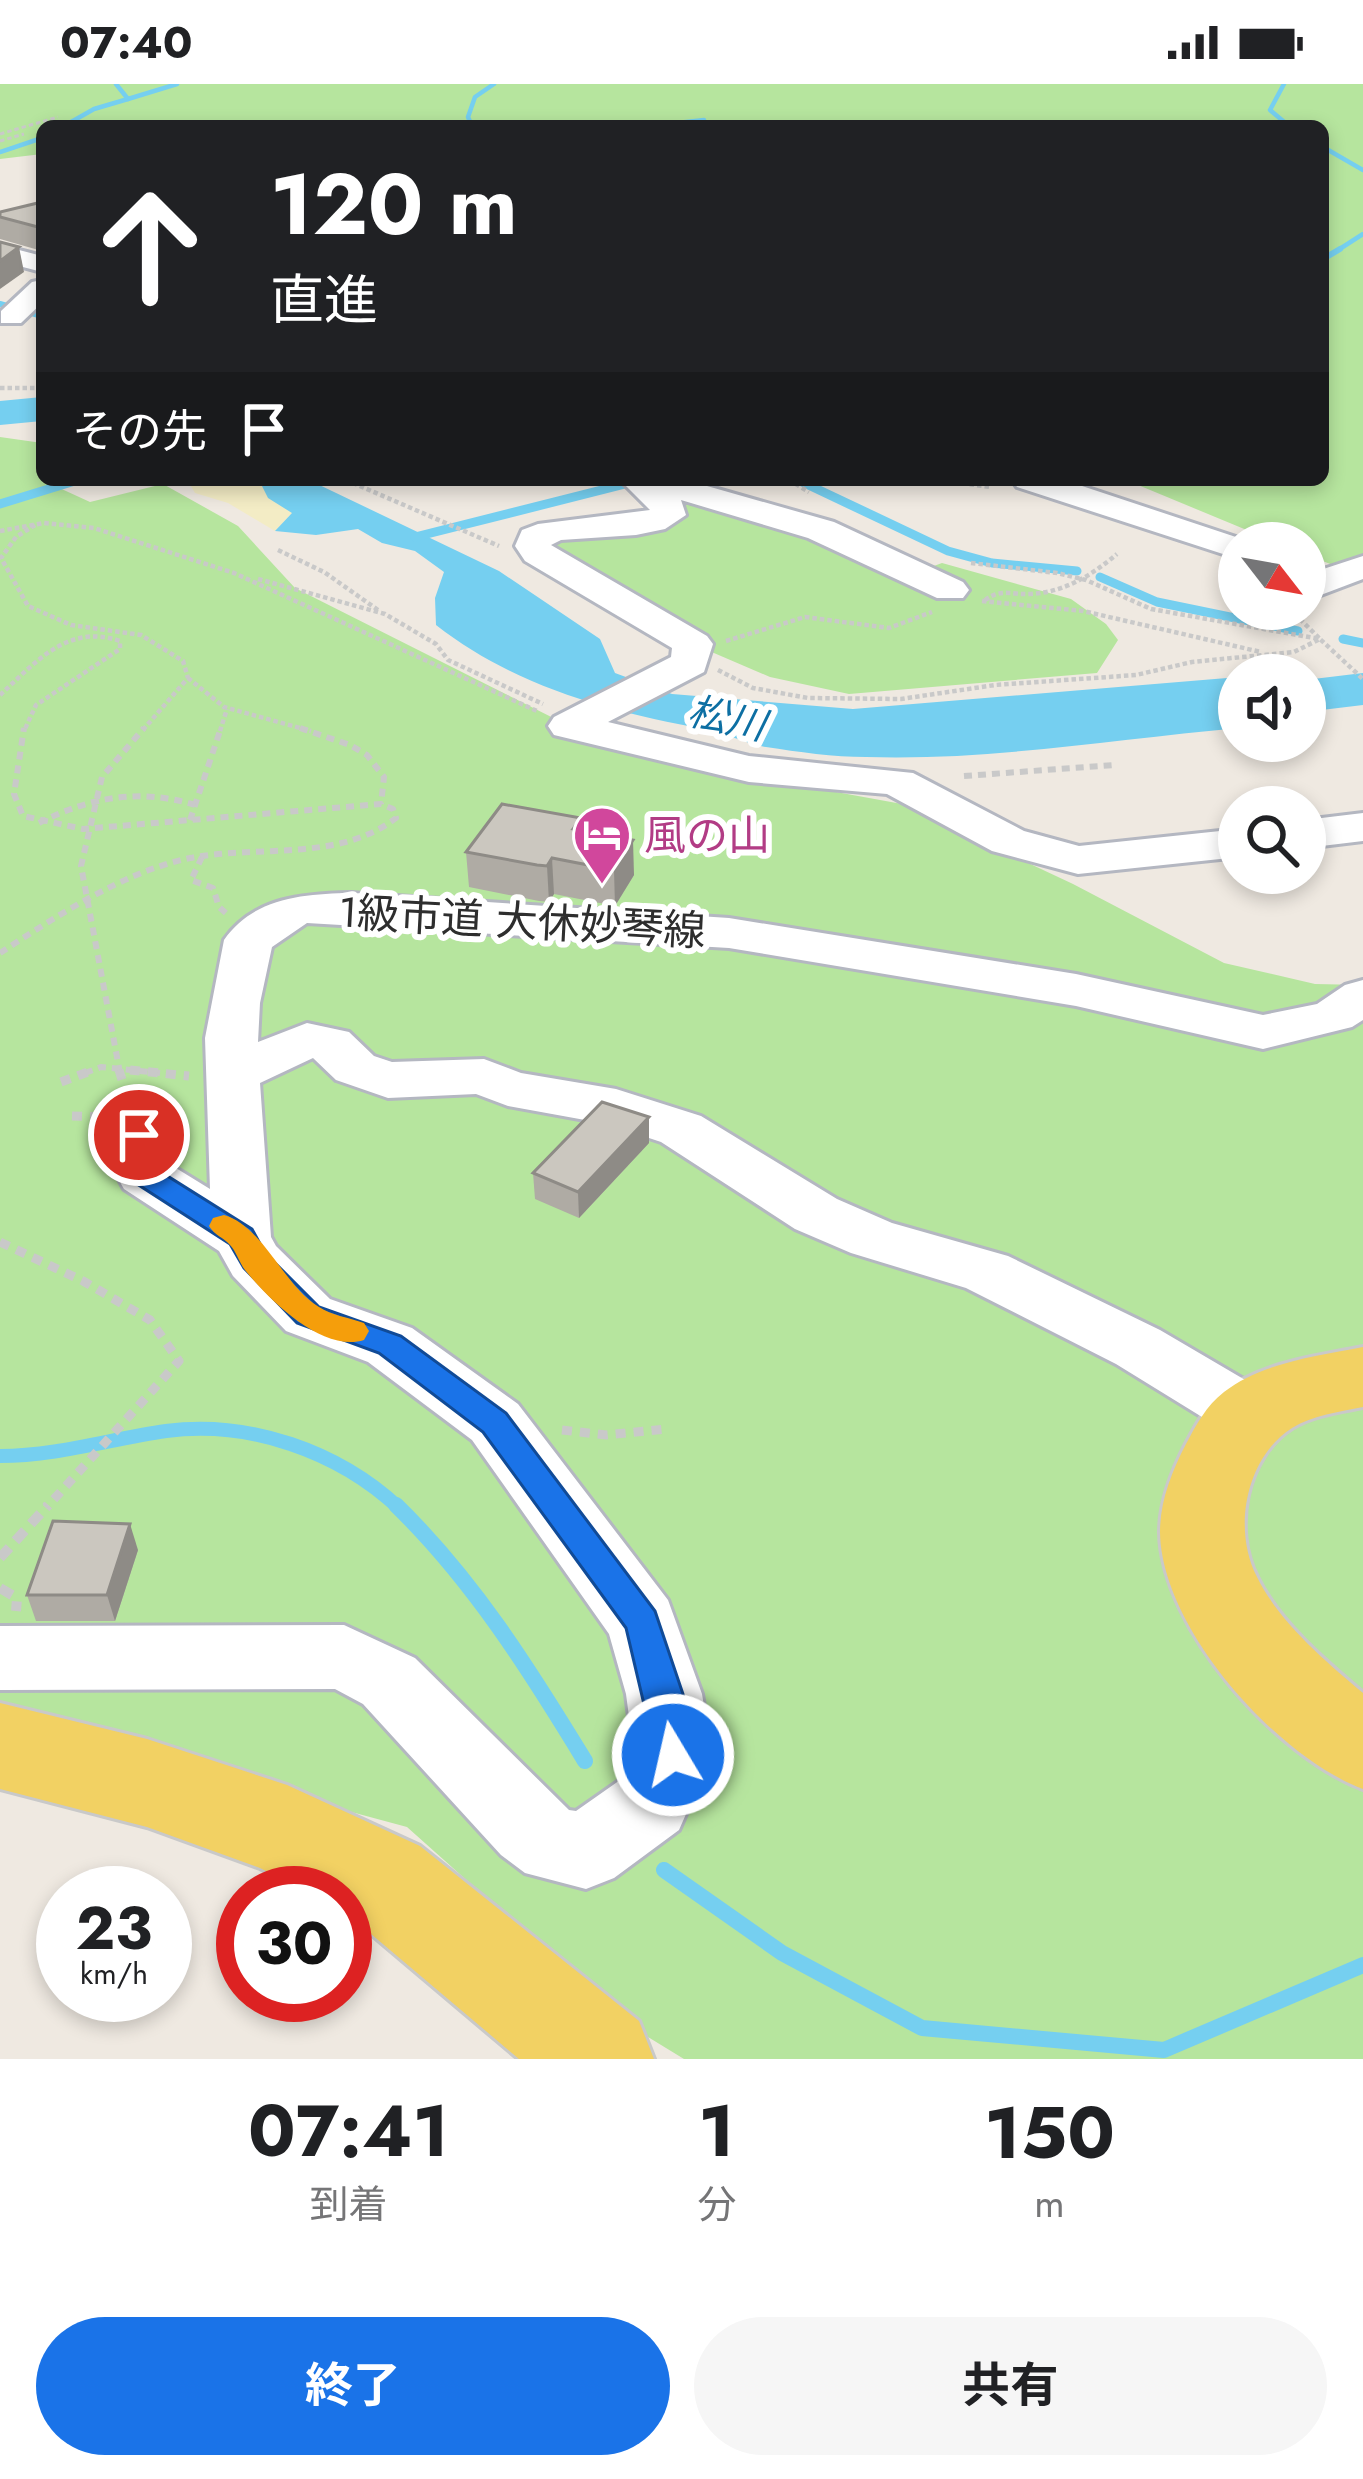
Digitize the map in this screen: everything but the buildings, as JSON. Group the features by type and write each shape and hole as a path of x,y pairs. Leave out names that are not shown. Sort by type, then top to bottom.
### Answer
{"main road":[{"path":"1363,1377 1297,1392 1251,1415 1222,1453 1201,1501 1201,1540 1219,1599 1262,1657 1338,1732 1363,1745"},
{"path":"0,1746 148,1783 287,1831 386,1880 601,2059"}],"street":[{"path":"0,253 36,262"},
{"path":"654,486 821,530 962,586"},
{"path":"654,486 668,506 668,515 659,520 561,528 535,538 533,546 693,644 706,674 568,715 569,726 749,769 897,782 1009,841 1078,860 1218,845"},
{"path":"1048,486 1218,541"},
{"path":"1326,832 1363,827"},
{"name":"1級市道 大休妙琴線","path":"271,922 296,909 351,908 729,933 1076,990 1263,1032 1334,1016 1363,997"},
{"path":"0,1658 344,1657 389,1681 529,1828 553,1846 586,1851 651,1804 673,1755 664,1694 642,1622 495,1423 390,1345 308,1315 254,1261 241,1237 233,1003 250,940 271,922"},
{"path":"232,1073 308,1040 330,1043 355,1068 388,1080 484,1076 508,1088 638,1114 681,1129 816,1214 872,1238 987,1272 1138,1347 1251,1415"},
{"path":"139,1135 144,1175 241,1237"}],"path":[{"path":"0,134 36,124"},
{"path":"0,141 36,130"},
{"path":"0,388 36,388"},
{"path":"360,486 460,528"},
{"path":"798,486 814,496"},
{"path":"978,486 990,488"},
{"path":"0,531 35,525 94,528 385,614"},
{"path":"35,525 16,537 2,558 28,606 71,625 141,635 183,661 188,678 227,709 326,736 363,754 380,768 385,784 381,804"},
{"path":"278,550 324,572 436,644 448,660 568,715"},
{"path":"962,586 994,598 998,591 1032,594 1086,580 1117,554"},
{"path":"1218,660 1136,675 994,685 901,699 808,698 753,688 716,669 724,642 805,617 889,628 987,568 1086,580 1151,609 1320,639"},
{"path":"234,573 568,715"},
{"path":"962,586 1278,654 1320,639"},
{"path":"1311,630 1363,679"},
{"path":"0,695 74,636 96,633 120,641 120,649 36,705 25,722 14,794 23,816 39,824 87,831 121,824 381,804 393,809 396,818 369,837 202,857 153,872 0,952"},
{"path":"706,674 735,679"},
{"path":"139,1135 118,1070 81,866 102,777 188,678"},
{"path":"190,820 227,709"},
{"path":"897,782 1114,765"},
{"path":"39,824 124,794 167,795 195,806"},
{"path":"202,857 191,880 213,889 219,907 230,916 271,922"},
{"path":"61,1082 101,1067 179,1078 232,1073"},
{"path":"0,1242 83,1281 150,1320 179,1360 0,1558"},
{"path":"495,1423 606,1435 666,1429"}],"green space":[{"path":"0,84 1363,84 1363,577 1326,562 1326,522 1227,522 1140,486 1329,486 1329,120 36,120 36,155 0,159"},
{"path":"0,437 36,442 36,486 55,486 90,502 167,486 238,526 295,588 623,753 902,804 1073,884 1224,963 1315,984 1363,985 1363,2059 684,2059 630,2026 407,1827 0,1717"},
{"path":"655,492 742,508 904,577 942,563 1071,599 1106,624 1118,640 1097,673 849,694 770,677 693,644 535,538 659,520"}],"sand":[{"path":"191,486 265,486 293,512 275,531 228,503 195,493"}],"water":[{"path":"262,486 322,486 499,571 600,639 615,673 672,694 853,709 1218,679 1218,730 912,757 854,757 766,747 598,705 497,665 436,625 435,598 444,572 415,551 382,543 358,529 316,535 275,531 292,513 268,498"}],"waterway":[{"path":"116,84 128,99"},
{"path":"128,99 177,84"},
{"path":"469,120 475,97 494,84"},
{"path":"1282,120 1270,110 1284,84"},
{"path":"75,120 128,99"},
{"path":"0,152 36,140"},
{"path":"1329,150 1363,170"},
{"path":"1336,251 1363,234"},
{"path":"1336,251 1340,249"},
{"path":"1329,255 1336,251"},
{"path":"0,304 36,314"},
{"name":"松川","path":"0,413 36,410"},
{"path":"0,504 58,486"},
{"path":"415,537 617,486"},
{"path":"811,486 948,551 992,563 1077,571"},
{"path":"1100,577 1157,602 1298,631"},
{"path":"1343,639 1363,643"},
{"name":"松川","path":"1326,693 1363,689"},
{"path":"0,1456 166,1431 229,1430 320,1456 349,1470 398,1508"},
{"path":"398,1508 475,1595 585,1761"},
{"path":"664,1870 782,1953 922,2028 1164,2050 1363,1965"}],"slow traffic":[{"path":"224,1226 241,1237 254,1261 308,1315 353,1331"}],"place":[{"name":"風の山","path":"602,886"}],"route":[{"path":"139,1135 144,1175 241,1237 254,1261 308,1315 390,1345 495,1423 642,1622 664,1694 673,1755"}]}
